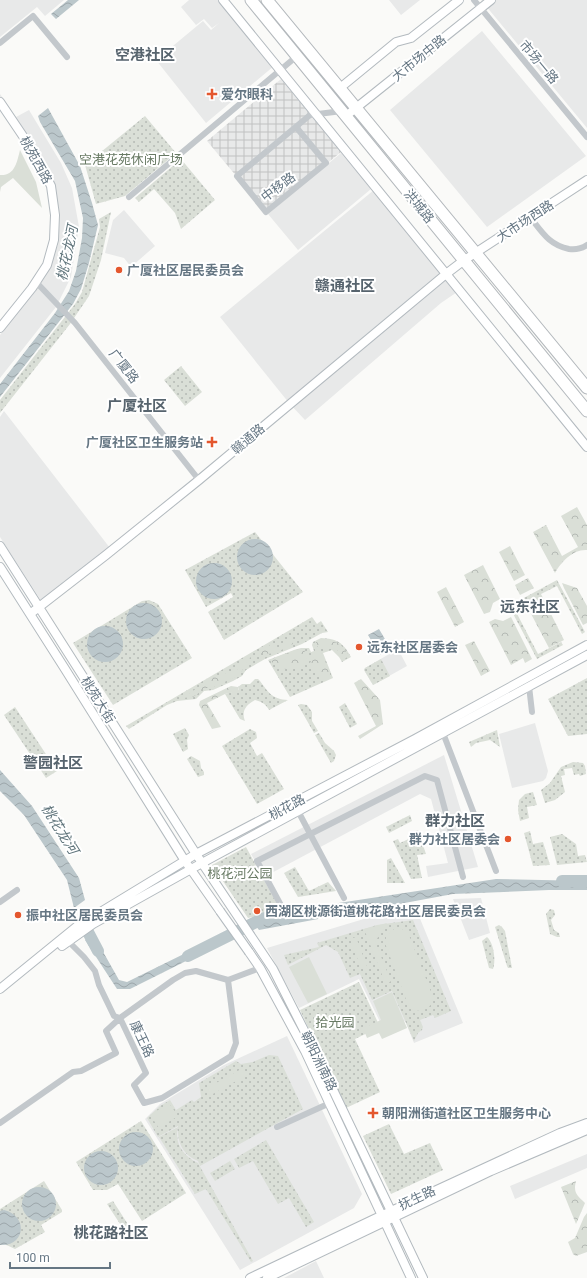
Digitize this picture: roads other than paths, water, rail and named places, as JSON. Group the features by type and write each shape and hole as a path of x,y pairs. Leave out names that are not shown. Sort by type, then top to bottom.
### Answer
{"highway":[{"name":"洪城路","path":"251,0 587,411"},
{"name":"洪城路","path":"267,0 587,388"}],"main road":[{"path":"223,0 587,447"},
{"path":"340,88 396,42 412,38 459,0"},
{"name":"大市场中路","path":"344,114 357,108 491,0"},
{"name":"桃苑西路","path":"0,102 35,154 51,186 55,215 54,240 47,264 36,282 0,328"},
{"name":"大市场西路","path":"464,261 587,180"},
{"name":"赣通路","path":"30,614 199,480 446,274 464,261"},
{"name":"桃苑大街","path":"0,546 196,854"},
{"name":"桃苑大街","path":"0,568 185,861"},
{"name":"桃花路","path":"0,989 76,927 196,854 415,739 587,645"},
{"name":"桃花路","path":"0,994 68,941 93,924 190,869 587,655"},
{"name":"朝阳洲南路","path":"196,854 276,976 423,1278"},
{"name":"朝阳洲南路","path":"185,861 260,968 305,1051 382,1219 411,1278"},
{"name":"抚生路","path":"267,1278 392,1214 560,1133 587,1123"},
{"name":"抚生路","path":"392,1214 587,1130"},
{"name":"抚生路","path":"250,1278 382,1219"}],"street":[{"name":"市场一路","path":"474,0 587,137"},
{"path":"0,43 33,16 67,57"},
{"path":"129,197 297,56"},
{"name":"中移路","path":"296,127 326,163 266,212 237,176 310,115 344,114"},
{"path":"530,217 548,240 554,245 573,249 581,249 587,246"},
{"name":"广厦路","path":"36,282 75,323 199,480"},
{"path":"529,686 532,712"},
{"path":"443,733 496,872"},
{"path":"283,909 257,861 425,776 436,780 463,877"},
{"path":"298,811 344,898"},
{"path":"0,902 17,890"},
{"path":"68,941 95,971 99,985 114,1016 120,1018 172,980 185,973 196,971 228,980 260,968"},
{"name":"康王路","path":"0,1123 73,1072 81,1071 116,1053 106,1031 120,1018 146,1073 134,1085 144,1103 162,1098 231,1056 236,1043 228,980"},
{"path":"277,1128 330,1103"}],"water":[{"path":"68,0 79,0 56,19 51,14"},
{"path":"48,108 80,166 98,225 81,289 73,304 0,397 0,384 55,313 69,291 76,271 82,238 83,218 75,181 40,122 38,116"},
{"path":"255,539 265,542 270,547 273,557 270,567 265,572 255,575 245,572 240,567 237,557 240,547 245,542"},
{"path":"214,563 224,566 229,571 232,581 229,591 224,596 214,599 204,596 199,591 196,581 199,571 204,566"},
{"path":"144,603 154,606 159,611 162,621 159,631 154,636 144,639 134,636 129,631 126,621 129,611 134,606"},
{"path":"105,626 115,629 120,634 123,644 120,654 115,659 105,662 95,659 90,654 87,644 90,634 95,629"},
{"path":"379,629 391,649 380,655 368,635"},
{"path":"0,770 32,806 79,878 85,900 74,908 67,880 24,815 0,791"},
{"path":"496,879 587,881 587,890 453,894 259,930 251,920 260,915"},
{"path":"93,934 119,980 127,982 200,946 204,952 130,989 117,989 85,940"},
{"path":"133,1132 139,1132 143,1133 150,1139 153,1149 152,1156 146,1163 139,1166 133,1166 129,1165 122,1159 119,1152 119,1146 120,1142 126,1135"},
{"path":"98,1151 104,1151 108,1152 115,1158 118,1168 117,1175 111,1182 104,1185 98,1185 94,1184 87,1178 84,1171 84,1165 85,1161 91,1154"},
{"path":"36,1187 42,1187 46,1188 53,1194 56,1204 55,1211 49,1218 42,1221 36,1221 32,1220 25,1214 22,1207 22,1201 23,1197 29,1190"},
{"path":"4,1210 12,1213 17,1218 21,1230 15,1241 0,1245 0,1211"}],"waterway":[{"path":"562,881 587,881"},
{"path":"188,956 262,919 269,917"},
{"path":"88,932 98,951"}],"place":[{"name":"爱尔眼科","path":"212,94"},
{"name":"广厦社区居民委员会","path":"119,270"},
{"name":"广厦社区卫生服务站","path":"212,442"},
{"name":"远东社区居委会","path":"359,647"},
{"name":"群力社区居委会","path":"508,839"},
{"name":"西湖区桃源街道桃花路社区居民委员会","path":"257,911"},
{"name":"振中社区居民委员会","path":"18,915"},
{"name":"朝阳洲街道社区卫生服务中心","path":"373,1113"}],"district":[{"name":"空港社区","path":"145,55"},
{"name":"赣通社区","path":"345,286"},
{"name":"广厦社区","path":"137,406"},
{"name":"远东社区","path":"530,607"},
{"name":"警园社区","path":"53,763"},
{"name":"群力社区","path":"455,821"},
{"name":"桃花路社区","path":"111,1233"}],"park label":[{"name":"空港花苑休闲广场","path":"131,159"},
{"name":"桃花河公园","path":"240,873"},
{"name":"拾光园","path":"335,1022"}],"water label":[{"name":"桃花龙河","path":"67,253"},
{"name":"桃花龙河","path":"60,829"}]}
